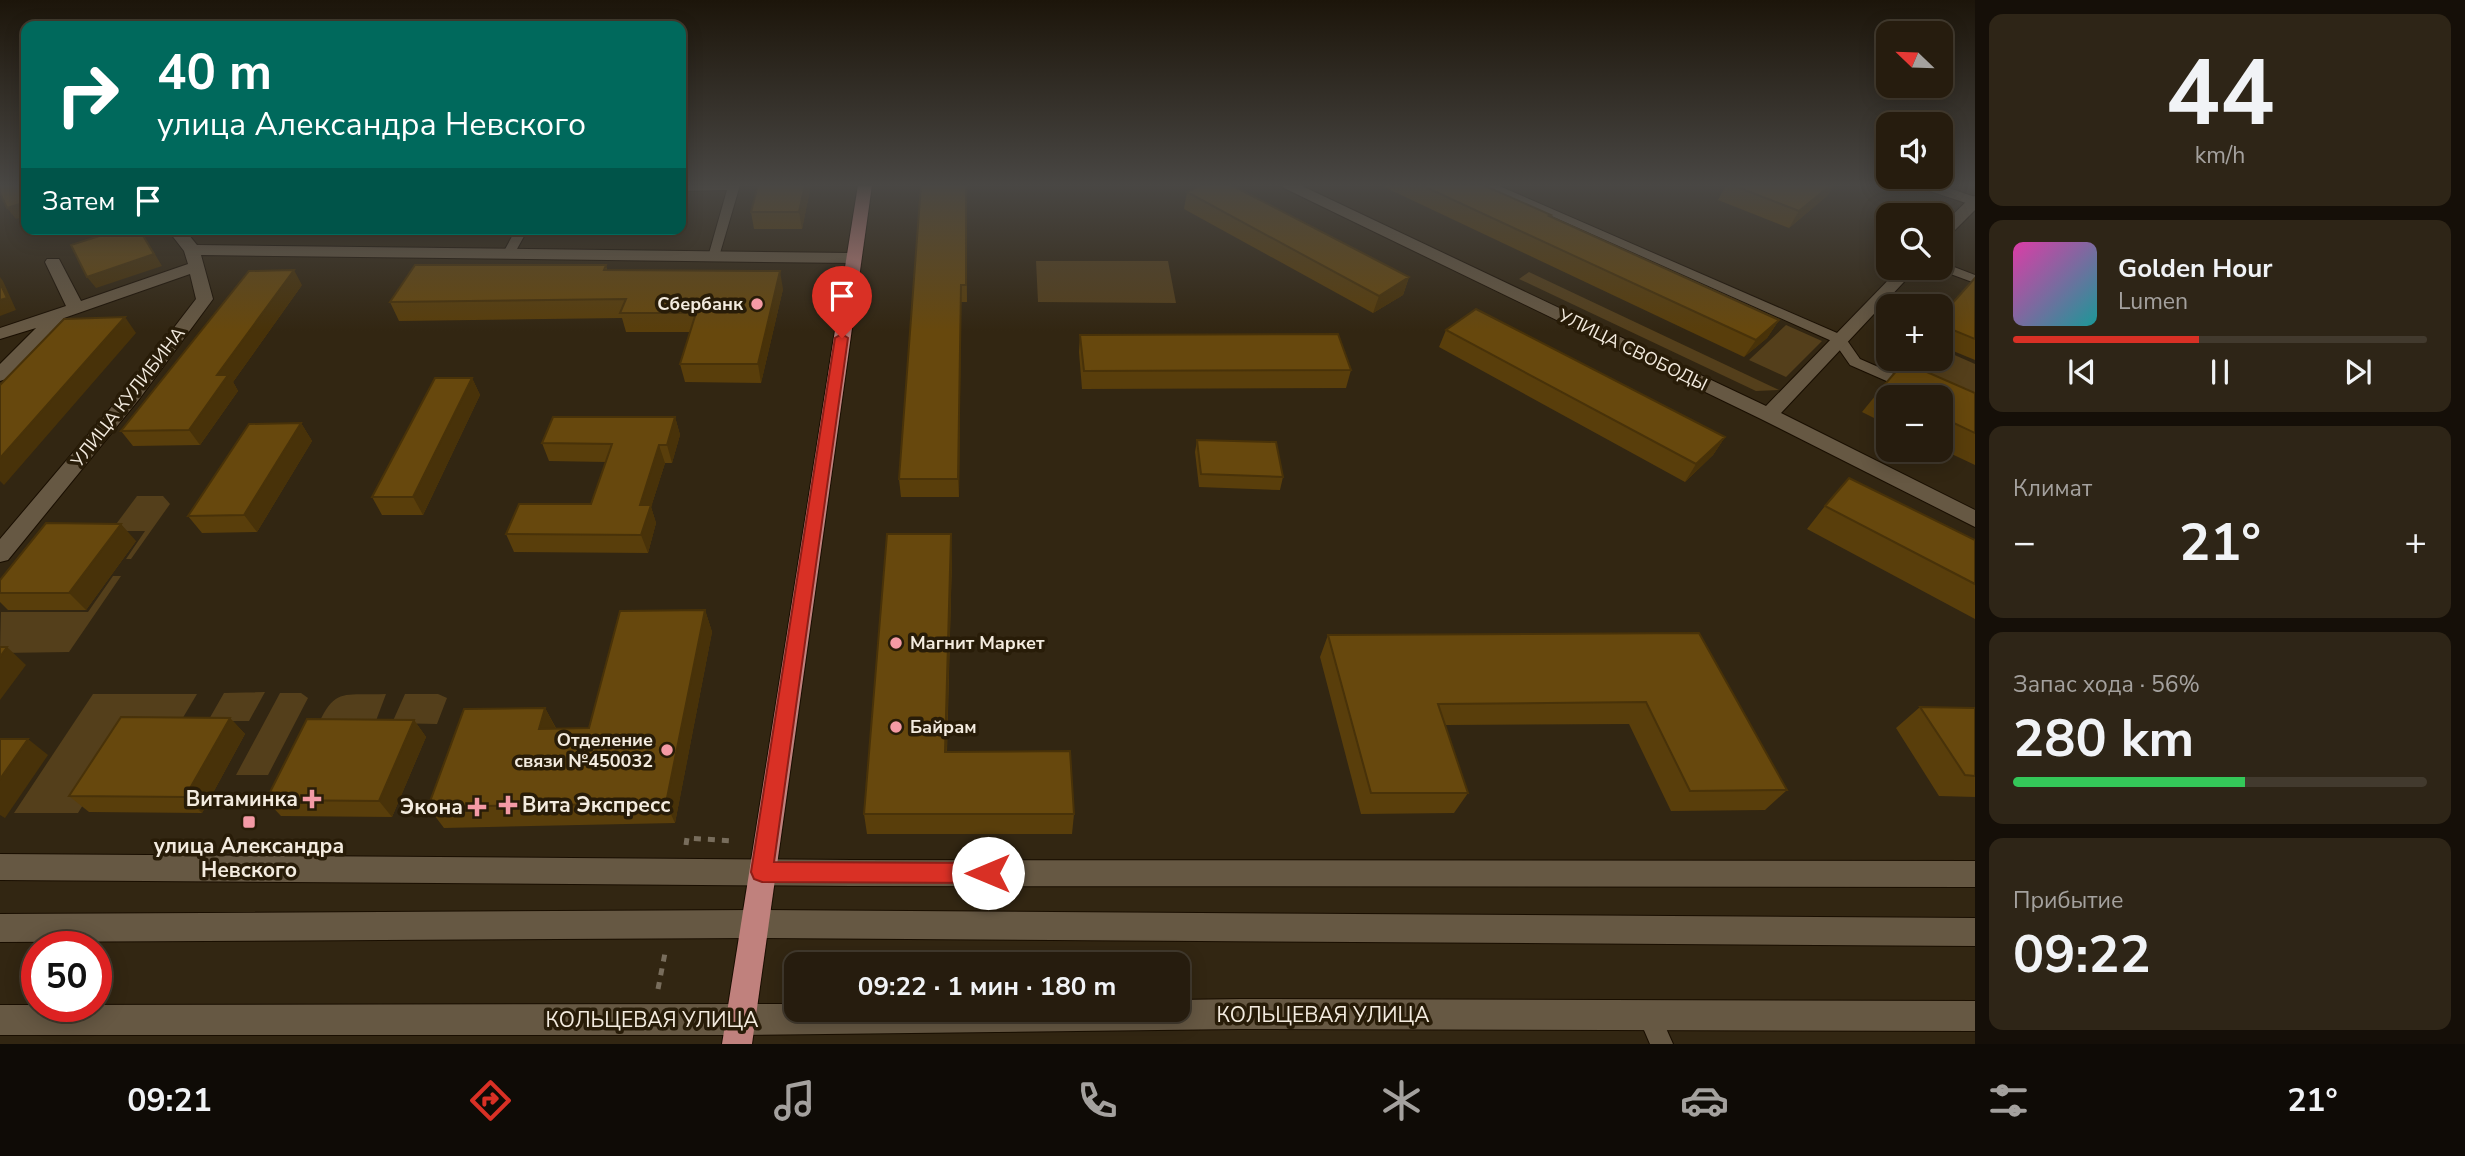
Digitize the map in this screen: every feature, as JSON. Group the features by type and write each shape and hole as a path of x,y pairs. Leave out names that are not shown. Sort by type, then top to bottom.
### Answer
{"main road":[{"path":"739,1032 857,234"}],"street":[{"name":"УЛИЦА СВОБОДЫ","path":"1390,234 1768,415 1975,519"},
{"name":"УЛИЦА КУЛИБИНА","path":"0,554 133,394 205,299 194,258 178,235"},
{"path":"0,334 68,311 194,258 508,255 853,258"},
{"path":"53,262 68,311"},
{"path":"1768,415 1897,280"},
{"path":"0,375 68,311"},
{"path":"0,867 762,872 1975,874"},
{"path":"0,928 754,924 1975,932"},
{"name":"КОЛЬЦЕВАЯ УЛИЦА","path":"0,1020 739,1032 1240,1014 1975,1016"}],"lane":[{"path":"713,257 720,234"},
{"path":"1599,234 1839,339 1855,362 1908,385"},
{"path":"508,255 519,235"},
{"path":"1953,271 1975,279"},
{"path":"1649,1016 1662,1044"}],"shaded area":[{"path":"1036,261 1168,261 1176,303 1038,302"},
{"path":"1529,272 1779,390 1756,391 1519,279"},
{"path":"1786,325 1822,341 1786,377 1749,360"},
{"path":"1953,354 1975,364 1975,408 1953,398 1953,385 1922,385 1890,371 1953,371"},
{"path":"137,496 163,496 170,504 131,559 126,559 145,531 111,531"},
{"path":"113,576 121,576 69,652 0,653 1,612 88,612"},
{"path":"265,692 249,721 208,721 224,693"},
{"path":"280,693 301,693 308,698 268,775 236,775"},
{"path":"93,694 197,694 178,726 131,727 78,813 14,813"},
{"path":"386,694 374,726 317,728 335,699 351,695"},
{"path":"405,694 438,694 447,698 437,724 392,723"}],"building":[{"path":"917,234 966,234 966,285 961,285 958,479 899,479"},
{"path":"1264,234 1325,234 1409,277 1379,296"},
{"path":"1526,234 1588,234 1779,320 1756,340"},
{"path":"102,235 143,235 154,254 87,277 71,245"},
{"path":"415,265 606,265 604,270 780,271 758,364 680,364 696,313 620,313 626,299 390,302"},
{"path":"294,270 217,375 228,375 189,430 121,431 249,271"},
{"path":"1975,278 1975,339 1953,330 1953,303"},
{"path":"0,283 7,298 0,300"},
{"path":"1476,309 1725,437 1696,464 1446,330"},
{"path":"125,317 0,458 0,385 64,319"},
{"path":"1338,334 1351,370 1084,371 1080,335"},
{"path":"1896,371 1925,371 1975,393 1975,433 1953,423 1953,385 1884,385"},
{"path":"435,378 472,378 413,497 372,497"},
{"path":"553,417 675,417 667,445 659,445 640,505 651,505 641,535 506,534 519,504 591,504 612,444 542,443"},
{"path":"301,423 244,515 188,516 249,424"},
{"path":"1197,440 1276,442 1283,477 1201,474"},
{"path":"1849,478 1975,540 1975,584 1825,506"},
{"path":"46,523 121,524 69,593 0,593 0,580"},
{"path":"887,534 951,534 945,752 1070,751 1074,814 864,814"},
{"path":"705,610 666,803 428,807 464,709 545,708 539,729 589,728 620,611"},
{"path":"1699,633 1787,790 1690,791 1646,702 1438,704 1468,793 1371,793 1328,635"},
{"path":"0,647 7,647 0,657"},
{"path":"1920,707 1975,708 1975,776 1965,775"},
{"path":"121,717 230,718 185,797 69,796"},
{"path":"307,719 414,720 379,801 266,800"},
{"path":"0,739 28,739 0,779"}],"place":[{"name":"Сбербанк","path":"757,304"},
{"name":"Магнит Маркет","path":"896,643"},
{"name":"Байрам","path":"896,727"},
{"name":"Отделение связи №450032","path":"667,750"},
{"name":"Витаминка","path":"312,799"},
{"name":"Вита Экспресс","path":"508,805"},
{"name":"Экона","path":"477,807"},
{"name":"улица Александра Невского","path":"249,822"}],"route":[{"path":"842,338 762,872 988,873"}]}
